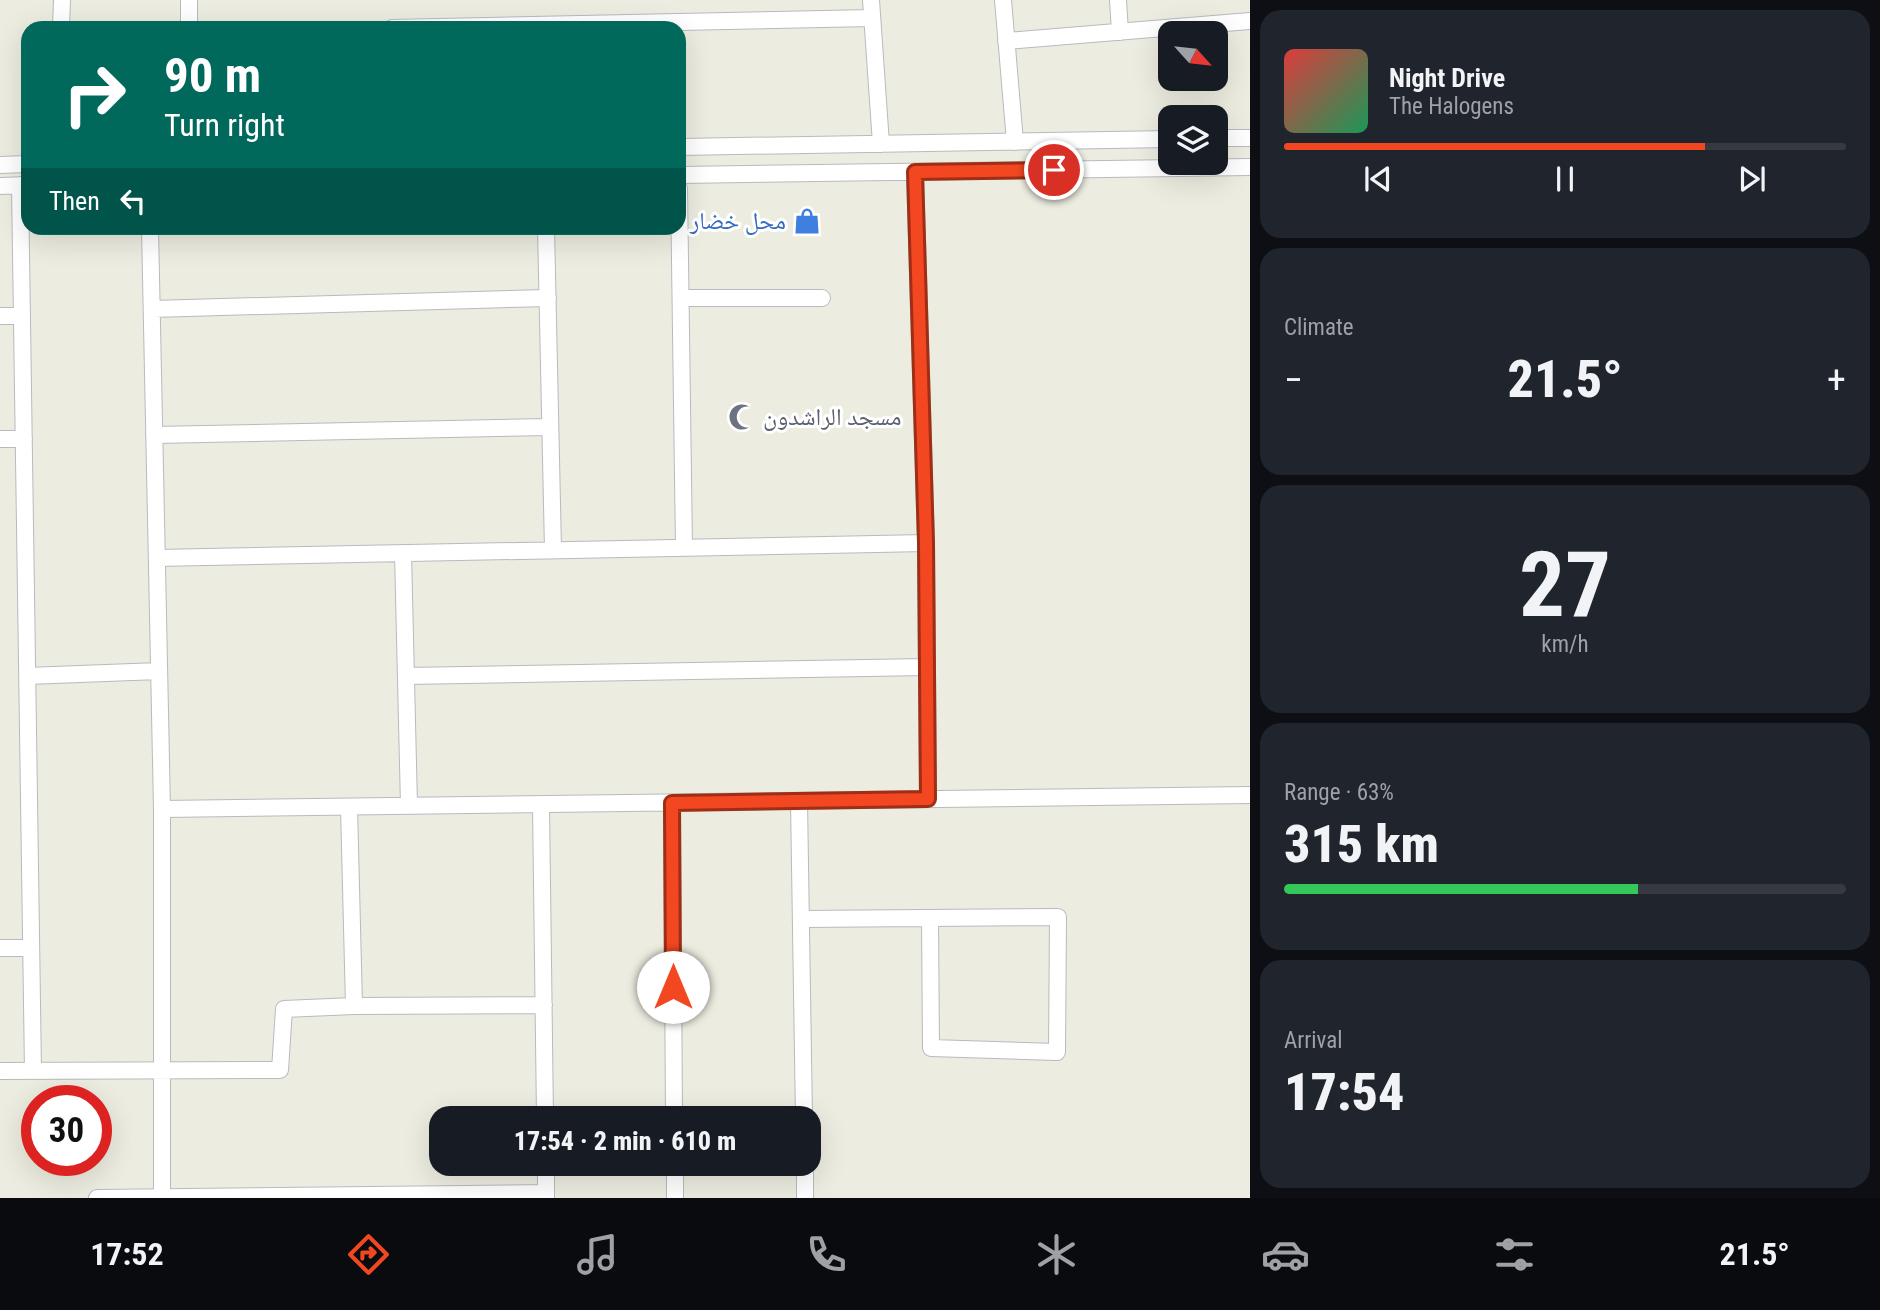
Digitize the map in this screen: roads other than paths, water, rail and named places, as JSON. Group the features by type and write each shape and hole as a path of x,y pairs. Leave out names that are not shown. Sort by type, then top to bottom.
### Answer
{"street":[{"path":"61,21 62,0"},
{"path":"189,21 190,0"},
{"path":"870,0 881,144"},
{"path":"1003,0 1015,142"},
{"path":"1118,0 1119,32"},
{"path":"686,22 872,19"},
{"path":"1006,41 1250,21"},
{"path":"1228,138 1250,138"},
{"path":"686,147 1158,139"},
{"path":"0,165 21,164"},
{"path":"686,175 1250,167"},
{"path":"915,172 926,543 928,799"},
{"path":"0,186 21,185"},
{"path":"23,235 22,316 33,1071"},
{"path":"150,235 162,809 162,1198"},
{"path":"547,235 553,550"},
{"path":"680,235 684,548"},
{"path":"152,309 548,298"},
{"path":"681,298 822,299"},
{"path":"0,316 22,316"},
{"path":"154,435 550,427"},
{"path":"0,439 24,439"},
{"path":"157,558 926,543"},
{"path":"403,553 409,806"},
{"path":"406,676 927,667"},
{"path":"27,676 159,671"},
{"path":"162,809 1250,795"},
{"path":"799,801 804,1106"},
{"path":"672,803 674,1106"},
{"path":"541,805 545,1106"},
{"path":"349,807 354,1006"},
{"path":"801,919 1058,917 1057,1052 931,1048 930,918"},
{"path":"0,948 31,948"},
{"path":"0,1071 280,1070 284,1009 544,1005"},
{"path":"97,1198 546,1195 546,1176"},
{"path":"675,1176 675,1198"},
{"path":"804,1176 805,1198"}],"place":[{"name":"محل خضار","path":"807,221"},
{"name":"مسجد الراشدون","path":"742,417"}]}
